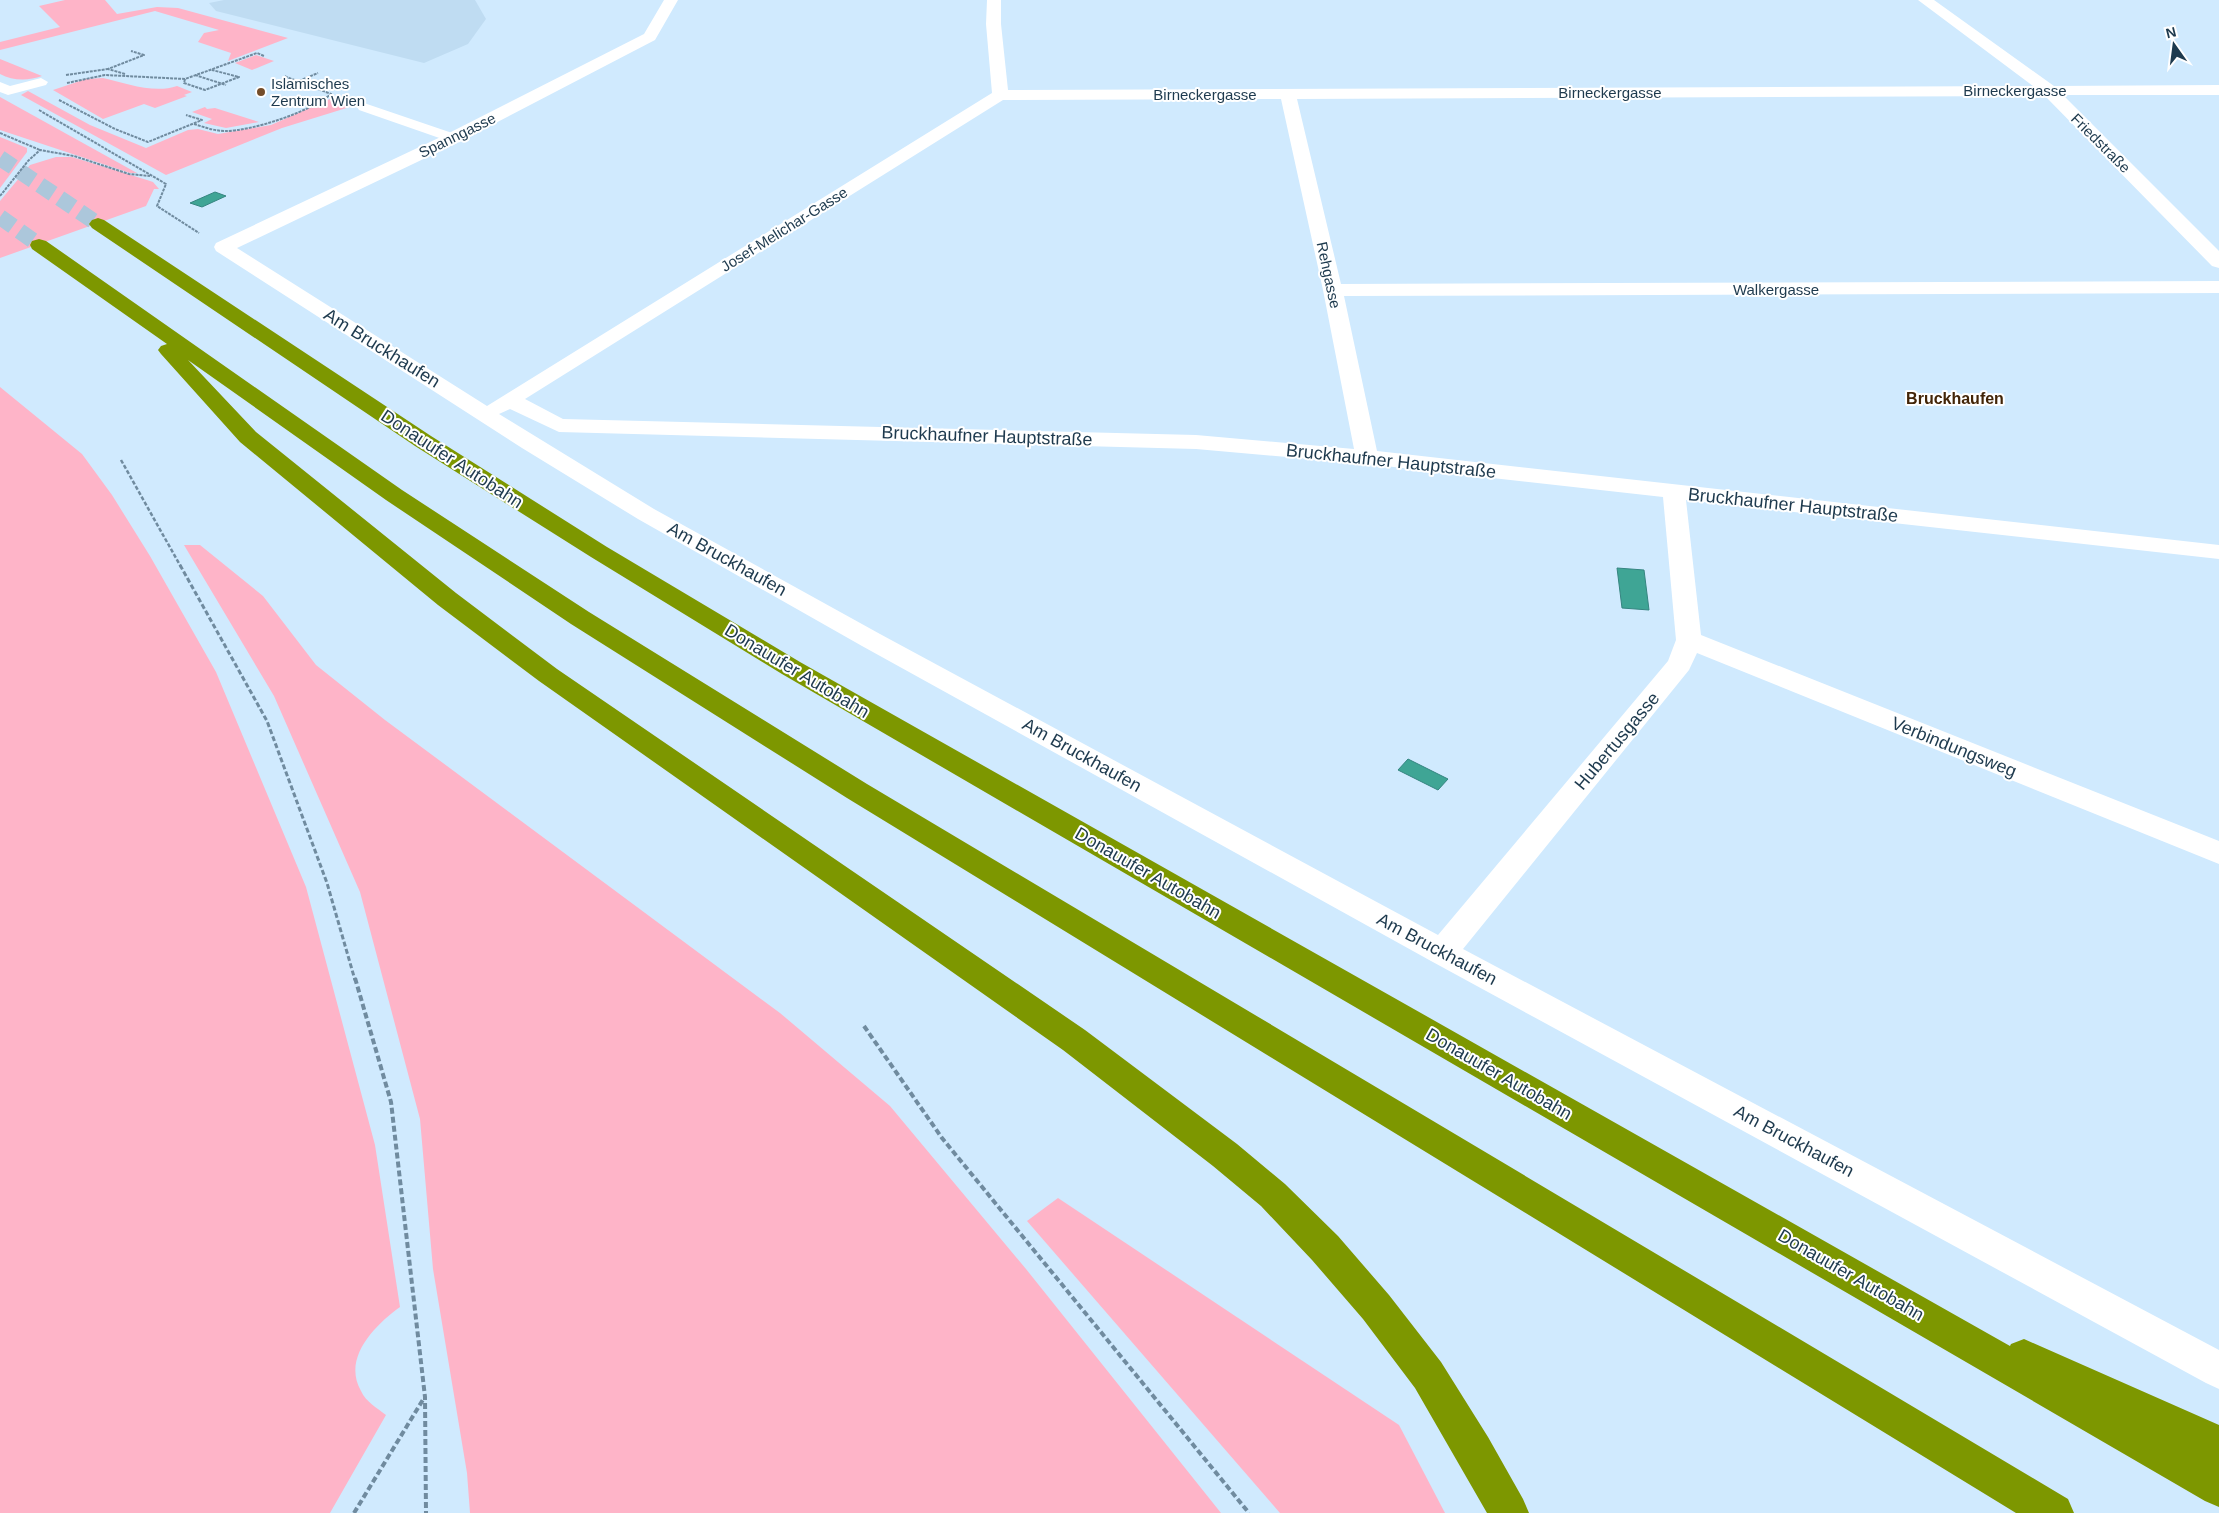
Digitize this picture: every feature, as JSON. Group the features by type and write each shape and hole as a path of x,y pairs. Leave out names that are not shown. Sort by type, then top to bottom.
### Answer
{"highway":[{"name":"Donauufer Autobahn","path":"98,224 423,441 599,552 783,663 2219,1487"},
{"path":"39,245 394,495 588,623 856,791 2054,1513"},
{"path":"130,309 248,436 447,599 548,675 1074,1040 1148,1094 1273,1195 1325,1248 1376,1308 1428,1375 1509,1513"},
{"path":"1879,1291 2219,1445"}],"street":[{"name":"Spanngasse","path":"224,247 453,138 650,37 671,0"},
{"path":"994,0 992,18 1000,77 1000,95"},
{"name":"Friedstraße","path":"1924,0 2049,90 2219,262"},
{"name":"Birneckergasse","path":"1000,95 2219,90"},
{"name":"Rehgasse","path":"1288,93 1334,290 1367,457"},
{"name":"Josef-Melichar-Gasse","path":"486,414 1000,95"},
{"name":"Am Bruckhaufen","path":"224,247 530,443 646,514 871,640 1442,952 2219,1370"},
{"name":"Walkergasse","path":"1334,290 2219,287"},
{"name":"Bruckhaufner Hauptstraße","path":"509,400 558,425 1196,442 1367,457 2219,552"},
{"path":"530,443 558,425"},
{"name":"Hubertusgasse","path":"1442,952 1680,664 1689,640 1674,492"},
{"name":"Verbindungsweg","path":"1689,640 2219,853"}],"lane":[{"path":"4,89 39,85"},
{"path":"364,107 453,138"}],"path":[{"path":"60,75 108,69 144,55 131,51"},
{"path":"39,85 92,76 185,79 256,53 264,56"},
{"path":"108,69 133,76"},
{"path":"185,79 184,83 205,90 239,77 217,70 209,70"},
{"path":"298,81 318,73"},
{"path":"195,75 226,85"},
{"path":"193,124 224,131 266,123 330,96 330,93 284,76"},
{"path":"319,89 330,84"},
{"path":"39,85 115,129 148,142 202,120 186,115"},
{"path":"4,89 166,184 157,206 224,247"},
{"path":"0,133 40,150 74,156 129,174 153,176"},
{"path":"0,196 28,160 40,150"},
{"path":"121,460 267,721 327,883 391,1102 424,1397 426,1513"},
{"path":"864,1026 942,1138 1249,1513"},
{"path":"354,1513 424,1397"}],"shaded area":[{"path":"65,0 105,0 117,14 157,7 178,8 288,38 228,61 231,53 198,42 204,33 219,30 155,11 0,50 0,42 60,27 39,6"},
{"path":"224,0 475,0 486,19 468,44 424,63 216,11 209,3"},
{"path":"256,55 274,61 252,70 235,63"},
{"path":"0,59 42,76 21,80 0,74"},
{"path":"103,78 149,88 159,89 177,86 192,92 184,95 187,96 155,108 144,104 103,119 53,90 86,79"},
{"path":"28,91 90,125 146,148 188,130 198,129 218,134 271,125 330,99 353,106 282,128 166,175 21,95"},
{"path":"0,97 137,173 130,173 0,130"},
{"path":"205,107 207,109 215,108 259,122 226,128 204,123 212,119 192,112"},
{"path":"0,137 27,148 27,152 0,188"},
{"path":"56,157 72,157 147,180 153,182 159,189 154,189 146,206 0,258 0,201 30,165"},
{"path":"215,192 226,196 202,207 190,203"},
{"path":"0,387 82,454 112,495 150,556 216,672 306,887 375,1145 400,1307 390,1314 372,1333 358,1355 356,1379 361,1391 369,1402 386,1415 330,1513 0,1513"},
{"path":"184,545 200,545 263,596 316,665 385,720 780,1013 890,1106 1026,1269 1221,1513 470,1513 467,1473 433,1269 420,1119 360,892 274,696"},
{"path":"1617,568 1644,570 1649,610 1622,608"},
{"path":"1408,759 1448,779 1438,790 1398,770"},
{"path":"1058,1198 1399,1425 1445,1513 1280,1513 1027,1221"}],"tunnel":[{"path":"0,158 98,224"},
{"path":"0,217 39,245"}],"place":[{"name":"Islamisches Zentrum Wien","path":"261,92"}],"district":[{"name":"Bruckhaufen","path":"1955,398"}]}
